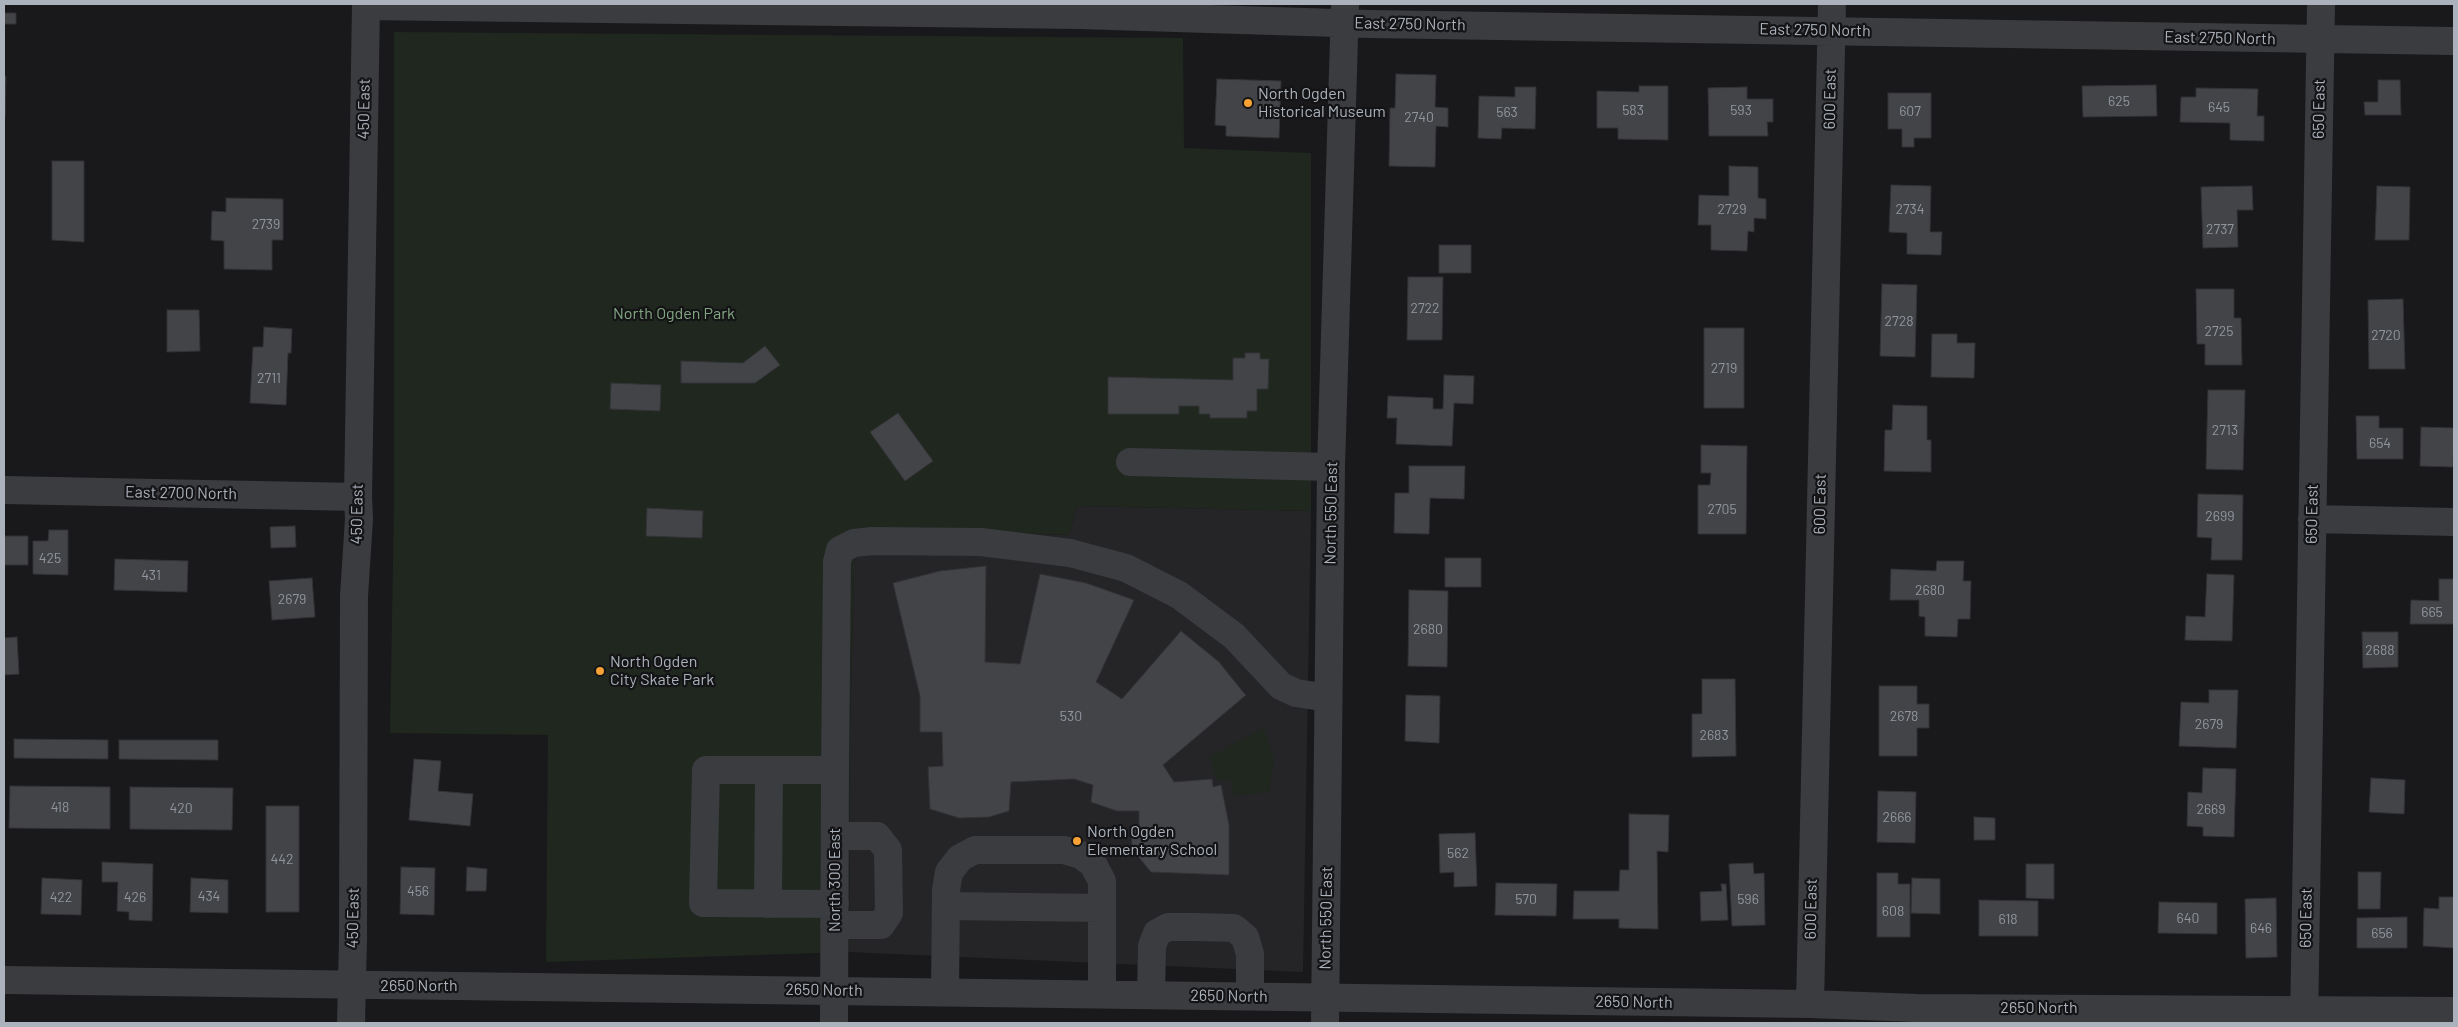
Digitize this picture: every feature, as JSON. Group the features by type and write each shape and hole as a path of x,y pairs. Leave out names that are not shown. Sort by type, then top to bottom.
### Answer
{"street":[{"name":"650 East","path":"2304,1016 2321,4"},
{"name":"East 2750 North","path":"366,5 843,8 1079,15 1345,13 1831,17 2320,40 2454,41"},
{"name":"450 East","path":"351,1023 354,596 359,519 366,5"},
{"name":"North 550 East","path":"1325,1010 1331,467 1345,13"},
{"name":"600 East","path":"1810,1004 1831,17"},
{"path":"1130,462 1331,467"},
{"name":"East 2700 North","path":"4,490 358,497"},
{"path":"2312,519 2454,522"},
{"name":"North 300 East","path":"834,1023 837,562 840,550 854,543 872,541 981,542 1070,553 1126,568 1179,595 1234,636 1281,686 1296,693 1328,698"},
{"path":"835,770 706,770 703,903 768,904 881,925 889,913 888,850 877,836 835,836"},
{"path":"768,904 769,770"},
{"path":"945,992 946,906 949,872 960,858 975,850 1064,850 1081,855 1093,864 1102,881 1102,994"},
{"path":"946,906 1102,908"},
{"path":"1151,995 1152,946 1157,933 1168,926 1234,928 1245,937 1250,954 1250,996"},
{"name":"2650 North","path":"4,980 352,986 1250,996 1325,1010 1810,1004 2304,1016 2454,1011"}],"shaded area":[{"name":"North Ogden Elementary School","path":"1077,506 1311,511 1303,972 849,952 850,730 855,528 1069,535"}],"green space":[{"name":"North Ogden Park","path":"394,32 1183,38 1184,148 1311,153 1311,511 1077,506 1069,535 855,528 850,730 849,952 546,962 548,735 390,733 394,506"},
{"path":"1264,728 1274,759 1269,792 1234,796 1230,778 1218,781 1209,757"}],"building":[{"path":"4,13 16,13 16,24 4,24"},
{"path":"1396,74 1436,75 1435,107 1448,108 1448,127 1436,126 1435,167 1389,166 1390,108 1395,108"},
{"path":"4,76 6,76 5,118 4,118"},
{"name":"North Ogden Historical Museum","path":"1217,79 1281,81 1279,138 1226,136 1226,126 1215,125"},
{"path":"2378,80 2400,80 2401,115 2365,115 2364,102 2378,102"},
{"path":"2156,85 2157,116 2083,117 2082,86"},
{"path":"1639,86 1668,86 1668,140 1618,139 1618,128 1597,128 1597,91 1639,92"},
{"path":"1515,87 1536,87 1535,129 1502,128 1501,139 1478,138 1479,96 1515,97"},
{"path":"1747,87 1747,99 1773,99 1773,122 1767,122 1768,136 1709,136 1708,88"},
{"path":"2196,88 2258,89 2257,116 2264,116 2264,141 2230,140 2230,123 2180,122 2181,97 2196,97"},
{"path":"1888,93 1931,93 1931,138 1914,138 1914,147 1902,147 1902,129 1888,129"},
{"path":"52,161 84,161 84,242 52,240"},
{"path":"1729,166 1758,167 1758,198 1766,199 1766,219 1754,218 1754,232 1748,231 1747,251 1711,250 1711,225 1698,225 1699,195 1729,196"},
{"path":"1891,185 1931,186 1930,232 1942,232 1941,255 1907,254 1907,233 1889,232"},
{"path":"2252,186 2253,210 2237,210 2238,247 2203,248 2201,187"},
{"path":"2377,186 2410,187 2409,240 2375,240"},
{"path":"226,198 283,199 283,240 272,240 272,270 224,269 224,241 211,240 212,211 226,212"},
{"path":"1439,245 1471,245 1471,273 1439,273"},
{"path":"1408,277 1443,277 1442,340 1407,340"},
{"path":"1882,284 1917,285 1915,357 1880,356"},
{"path":"2196,289 2234,289 2234,318 2241,318 2242,365 2205,365 2205,344 2197,344"},
{"path":"2403,299 2405,369 2369,369 2368,300"},
{"path":"167,310 199,310 200,351 167,352"},
{"path":"264,327 292,329 291,353 288,353 286,405 250,403 253,347 263,347"},
{"path":"1704,328 1744,328 1744,408 1704,408"},
{"path":"1932,334 1957,334 1957,343 1975,343 1974,378 1931,377"},
{"path":"765,346 780,365 755,383 681,383 681,361 743,363"},
{"path":"1245,353 1260,353 1260,359 1269,359 1268,389 1257,389 1257,411 1247,411 1247,418 1210,418 1210,414 1199,414 1199,406 1179,406 1179,414 1108,414 1108,377 1233,380 1233,358 1245,358"},
{"path":"1444,375 1474,376 1473,404 1454,403 1452,446 1396,444 1397,418 1387,418 1388,396 1433,398 1433,409 1443,409"},
{"path":"611,383 661,385 660,411 610,409"},
{"path":"2208,390 2245,390 2243,470 2206,469"},
{"path":"1893,405 1927,406 1927,440 1931,440 1931,472 1884,471 1885,430 1892,430"},
{"path":"898,413 933,461 905,481 870,432"},
{"path":"2356,416 2379,416 2379,428 2403,428 2403,459 2357,459"},
{"path":"2421,427 2454,428 2453,467 2420,466"},
{"path":"1701,445 1747,446 1746,534 1698,534 1698,485 1710,485 1711,473 1701,473"},
{"path":"1409,466 1465,466 1464,499 1430,498 1429,534 1394,533 1395,493 1409,493"},
{"path":"2198,494 2243,495 2242,560 2211,560 2212,538 2197,537"},
{"path":"647,508 703,511 702,538 646,536"},
{"path":"295,526 296,547 271,548 270,527"},
{"path":"49,530 68,530 68,575 33,574 33,541 48,541"},
{"path":"4,536 28,536 28,565 4,565"},
{"path":"1445,558 1481,558 1481,587 1445,587"},
{"path":"115,559 188,561 187,592 114,590"},
{"path":"1937,561 1964,561 1963,581 1971,581 1970,619 1958,619 1957,637 1925,636 1925,617 1919,616 1919,600 1890,600 1891,569 1936,571"},
{"path":"986,566 985,662 1020,664 1040,574 1086,583 1134,600 1096,682 1122,699 1181,631 1219,662 1246,695 1163,765 1174,782 1212,779 1213,787 1221,785 1229,825 1229,875 1151,872 1132,849 1131,825 1139,825 1139,811 1117,811 1091,802 1093,785 1074,779 1011,782 1009,811 989,817 959,818 930,809 928,767 943,766 942,732 920,732 920,696 893,583 940,571"},
{"path":"2207,574 2234,575 2232,641 2185,640 2186,616 2205,617"},
{"path":"312,578 315,617 272,620 269,581"},
{"path":"2439,579 2454,579 2454,624 2410,624 2411,600 2439,601"},
{"path":"1409,590 1448,591 1447,667 1408,666"},
{"path":"2362,632 2398,632 2398,667 2363,668"},
{"path":"17,637 19,674 4,675 4,638"},
{"path":"1702,679 1735,679 1736,756 1692,757 1692,714 1702,714"},
{"path":"1879,686 1917,686 1917,704 1929,704 1929,728 1917,728 1917,756 1879,756"},
{"path":"2209,690 2238,690 2236,748 2179,746 2181,702 2209,703"},
{"path":"1406,695 1440,696 1439,743 1405,741"},
{"path":"14,739 108,740 108,759 14,758"},
{"path":"119,740 218,740 218,760 119,759"},
{"path":"414,759 441,761 438,791 473,794 470,826 409,820"},
{"path":"2203,768 2236,769 2234,837 2203,836 2203,827 2187,826 2188,792 2202,793"},
{"path":"2371,778 2405,780 2404,814 2369,812"},
{"path":"10,786 110,787 110,829 9,828"},
{"path":"130,787 233,788 232,830 130,829"},
{"path":"1878,791 1916,792 1915,843 1877,842"},
{"path":"266,806 299,806 299,912 266,912"},
{"path":"1629,814 1669,815 1668,852 1657,851 1658,929 1619,928 1619,919 1573,919 1574,891 1619,891 1620,870 1629,870"},
{"path":"1974,817 1995,818 1995,840 1974,840"},
{"path":"1475,833 1477,886 1454,887 1454,872 1440,873 1439,834"},
{"path":"102,862 153,864 152,921 129,920 129,912 117,911 118,882 102,882"},
{"path":"1753,863 1754,874 1764,873 1765,925 1732,926 1729,864"},
{"path":"2026,864 2054,864 2054,899 2026,898"},
{"path":"401,867 435,868 434,915 400,914"},
{"path":"467,867 487,869 486,891 466,891"},
{"path":"2358,872 2381,872 2380,909 2358,909"},
{"path":"1877,873 1898,873 1898,884 1910,884 1910,937 1877,937"},
{"path":"42,878 82,880 81,915 41,914"},
{"path":"191,878 228,880 228,913 190,912"},
{"path":"1912,878 1940,879 1940,914 1911,913"},
{"path":"1496,883 1557,884 1556,916 1495,915"},
{"path":"1721,884 1726,884 1728,920 1701,921 1700,892 1722,891"},
{"path":"2439,897 2454,897 2454,948 2423,946 2424,908 2439,909"},
{"path":"2276,898 2277,957 2246,958 2245,899"},
{"path":"1979,900 2038,901 2038,936 1979,936"},
{"path":"2159,902 2217,903 2217,934 2158,933"},
{"path":"2407,917 2407,948 2357,948 2357,918"}],"place":[{"name":"North Ogden Historical Museum","path":"1248,103"},
{"name":"North Ogden City Skate Park","path":"600,671"},
{"name":"North Ogden Elementary School","path":"1077,841"}]}
